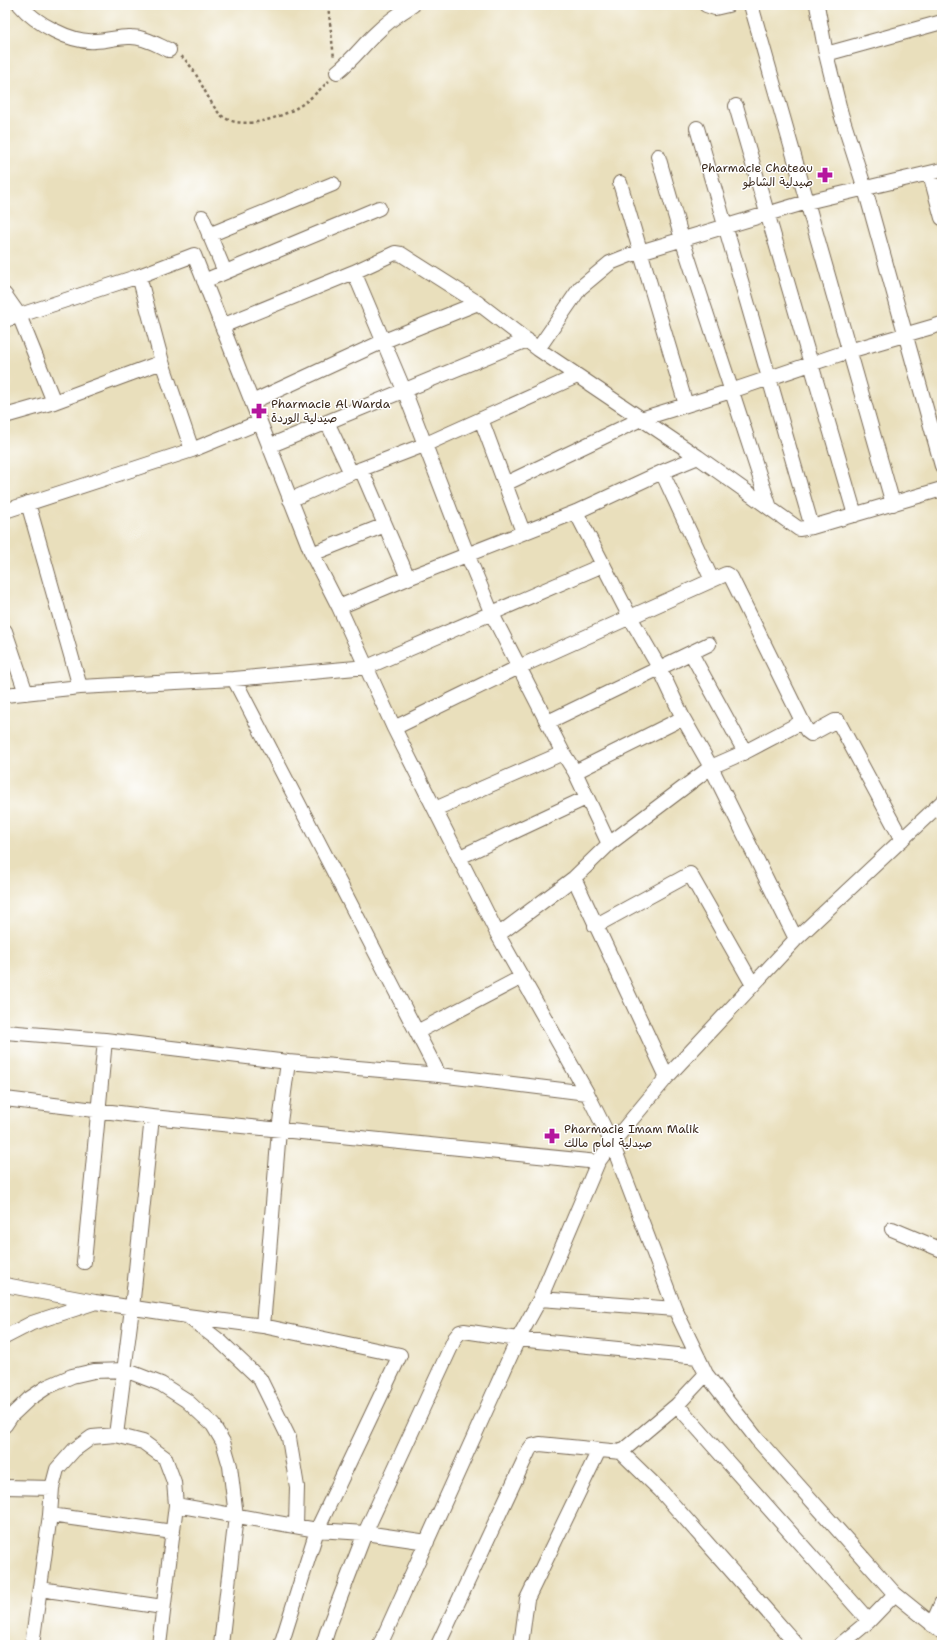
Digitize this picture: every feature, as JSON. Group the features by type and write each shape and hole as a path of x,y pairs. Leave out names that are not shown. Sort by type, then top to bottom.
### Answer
{"street":[{"path":"20,5 39,21 62,35 82,41 96,41 130,36 141,38 169,50"},
{"path":"338,72 351,61 372,37 394,17 413,5"},
{"path":"706,5 715,8 728,5"},
{"path":"751,5 893,504"},
{"path":"817,5 826,54 841,114 865,189 942,466"},
{"path":"826,54 942,22"},
{"path":"736,106 855,515"},
{"path":"697,128 812,527"},
{"path":"658,156 682,239 770,508"},
{"path":"538,349 580,288 610,263 640,252 807,202 936,172 942,218"},
{"path":"620,183 686,405"},
{"path":"209,235 333,184"},
{"path":"204,281 379,208"},
{"path":"202,217 225,272"},
{"path":"222,326 354,272 396,253 401,254 478,303 538,349 698,457 799,529 812,527 855,515 942,489"},
{"path":"5,320 139,276 194,255 312,554 339,607 394,728 498,935 587,1093 612,1143 675,1308 706,1374 757,1439 895,1594 937,1628 942,1602"},
{"path":"354,272 404,390 424,445 492,614 563,753 575,772 609,844"},
{"path":"139,276 162,362 192,450"},
{"path":"5,295 19,315 54,402"},
{"path":"252,402 384,341 478,303"},
{"path":"505,484 641,419 731,391 849,351 942,324"},
{"path":"269,446 527,340"},
{"path":"5,416 54,402 162,362"},
{"path":"290,500 356,471 424,445 577,376"},
{"path":"481,419 523,532"},
{"path":"5,511 192,450 260,422"},
{"path":"327,422 356,471 385,525 408,578"},
{"path":"339,607 467,554 576,512 698,457"},
{"path":"662,472 712,580"},
{"path":"28,503 80,687"},
{"path":"576,512 630,617 660,669 683,718 710,767 796,939"},
{"path":"312,554 385,525"},
{"path":"5,694 80,687 234,679 367,667 603,565"},
{"path":"394,728 519,667 726,574 731,577 807,731 811,734 835,721 838,721 902,840"},
{"path":"5,631 26,693"},
{"path":"548,722 709,644"},
{"path":"691,653 745,752"},
{"path":"234,679 439,1075"},
{"path":"575,772 683,718"},
{"path":"498,935 574,878 609,844 710,767 745,752 802,722"},
{"path":"435,809 563,753"},
{"path":"460,857 586,798"},
{"path":"380,1645 518,1339 540,1300 598,1162 667,1077 796,939 942,802"},
{"path":"595,926 690,874 753,985"},
{"path":"574,878 595,926 667,1077"},
{"path":"417,1032 522,977"},
{"path":"5,1032 105,1040 288,1062 439,1075 587,1093"},
{"path":"84,1262 105,1040"},
{"path":"263,1326 280,1130 288,1062"},
{"path":"5,1099 152,1117 598,1162"},
{"path":"116,1435 125,1370 152,1117"},
{"path":"892,1229 942,1250"},
{"path":"5,1285 132,1308 263,1326 400,1355 317,1530 281,1645"},
{"path":"540,1300 675,1308"},
{"path":"5,1337 32,1323 95,1302"},
{"path":"187,1316 221,1342 260,1379 289,1438 297,1487 296,1526"},
{"path":"324,1645 328,1629 365,1533 457,1335 464,1331 518,1339 698,1357"},
{"path":"5,1425 11,1416 29,1399 47,1387 72,1376 94,1371 125,1370 161,1384 186,1400 213,1425 223,1442 230,1466 236,1516 221,1645"},
{"path":"621,1452 677,1405 706,1374"},
{"path":"677,1405 869,1621"},
{"path":"32,1645 50,1515 52,1488 57,1469 74,1450 92,1437 116,1435 143,1442 165,1458 174,1482 176,1505 159,1645"},
{"path":"438,1645 532,1446 540,1444 621,1452 661,1491 797,1645"},
{"path":"521,1645 527,1599 599,1450"},
{"path":"5,1487 52,1488"},
{"path":"176,1505 317,1530 365,1533 427,1542"},
{"path":"50,1515 173,1532"},
{"path":"40,1589 163,1607"},
{"path":"840,1645 869,1621 895,1594"}],"path":[{"path":"169,50 179,55 195,72 218,112 226,120 242,124 257,122 280,115 298,107 314,96 338,72 334,61 334,47 328,5"}],"place":[{"name":"Pharmacie Chateau صيدلية الشاطو","path":"825,175"},
{"name":"Pharmacie Al Warda صيدلية الوردة","path":"259,411"},
{"name":"Pharmacie Imam Malik صيدلية امام مالك","path":"552,1136"}]}
